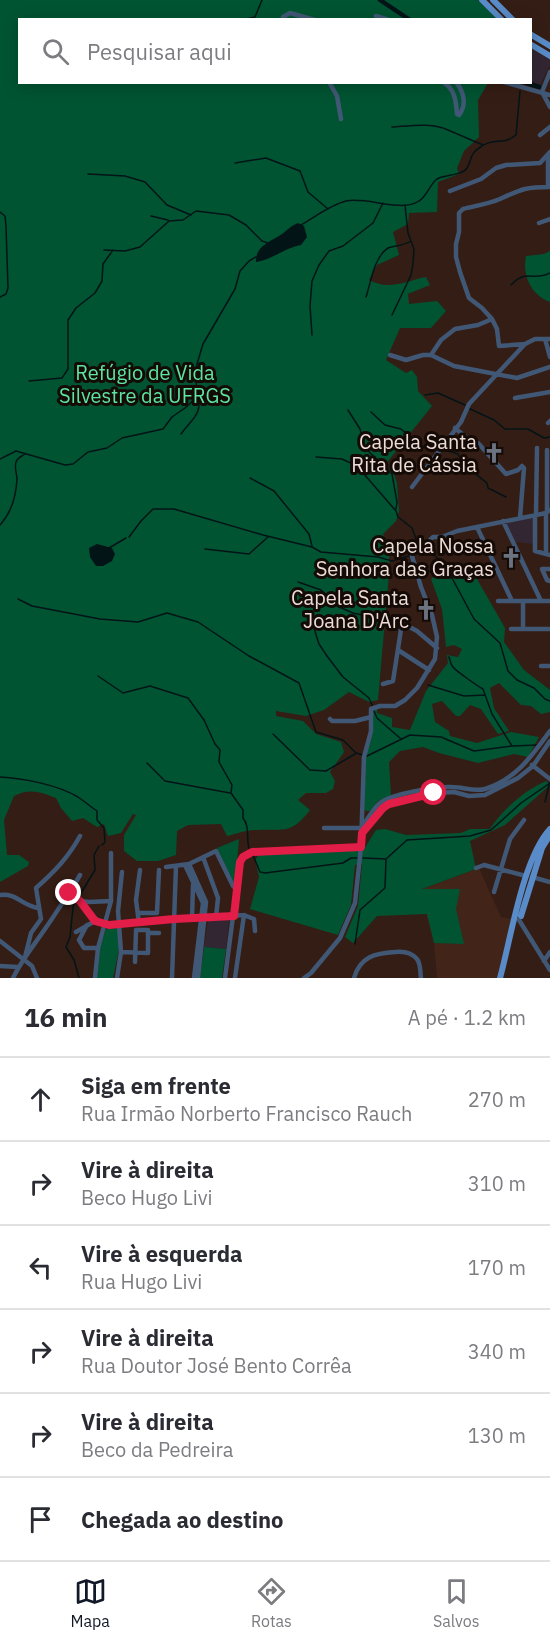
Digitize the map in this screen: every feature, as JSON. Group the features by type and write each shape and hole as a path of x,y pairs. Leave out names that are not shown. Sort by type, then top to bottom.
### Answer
{"main road":[{"path":"482,0 500,18"},
{"path":"493,0 511,18"},
{"path":"532,35 550,46"},
{"path":"532,45 550,56"},
{"path":"503,978 538,846 550,829"},
{"path":"503,978 529,877 550,835"}],"street":[{"path":"284,18 283,16 290,13 308,18"},
{"path":"550,72 542,92 550,107"},
{"path":"330,84 337,96 341,119"},
{"path":"446,84 453,92 459,115 464,104 463,94 457,84"},
{"path":"512,84 550,95"},
{"path":"540,135 550,127"},
{"path":"525,344 499,346 497,329 492,319 469,297 459,272 456,251 459,213 463,209 499,199 518,190 549,187 549,154"},
{"path":"450,191 481,179 496,168 540,163 549,154"},
{"path":"539,223 550,219"},
{"path":"431,355 441,340 455,328 478,325 492,319"},
{"path":"412,487 461,422 469,404 525,344 535,339 547,339 550,357"},
{"path":"390,355 406,360 431,355 454,366 522,377 550,367"},
{"path":"515,398 550,392"},
{"path":"455,428 468,439 478,443 506,474 522,466 525,470 520,518"},
{"path":"537,448 535,551 548,554 548,450"},
{"path":"430,540 458,531 548,512"},
{"path":"503,521 541,601"},
{"path":"477,527 512,601"},
{"path":"304,978 311,973 340,938 352,912 361,847 364,757 371,731 372,707 395,706 405,700 417,688 435,659 437,648 432,615 412,556"},
{"path":"550,569 542,569 550,581"},
{"path":"498,601 550,601"},
{"path":"522,629 523,601"},
{"path":"383,684 393,681 402,623 417,631 437,648"},
{"path":"511,629 550,629"},
{"path":"398,650 429,670"},
{"path":"541,666 550,666"},
{"path":"330,719 332,721 355,721 370,717"},
{"path":"502,784 528,761 550,731"},
{"path":"362,830 378,804 386,799 433,787 454,790 483,789 502,784 534,766 550,741"},
{"path":"528,761 550,779"},
{"path":"494,892 510,839 524,820"},
{"path":"324,828 362,830"},
{"path":"25,958 31,933 41,919 36,888 63,863 80,836"},
{"path":"225,978 240,862 243,857 252,852 361,847"},
{"path":"166,867 187,864 216,851 236,890"},
{"path":"95,978 98,948 111,901 111,853"},
{"path":"203,857 218,898 216,917"},
{"path":"187,864 203,903 203,918"},
{"path":"187,864 206,901 196,978"},
{"path":"476,868 484,865 550,882"},
{"path":"172,978 176,866"},
{"path":"139,923 136,900 140,870"},
{"path":"138,913 157,913 159,870"},
{"path":"117,978 121,952 118,911 122,872"},
{"path":"13,978 18,967 80,875"},
{"path":"192,919 193,883"},
{"path":"69,894 80,901 95,921 105,924 244,915 254,919 255,931"},
{"path":"0,895 15,896 25,905 38,908"},
{"path":"80,901 111,901"},
{"path":"236,978 244,915"},
{"path":"519,920 550,970"},
{"path":"76,932 95,921"},
{"path":"87,925 79,940 84,948 98,948"},
{"path":"135,962 136,930 159,933"},
{"path":"148,962 149,933"},
{"path":"0,941 25,958 38,978"},
{"path":"354,978 359,966 372,955 400,951 410,953 417,959 421,978"},
{"path":"121,952 148,953"},
{"path":"544,961 550,952"},
{"path":"0,966 18,967"},
{"path":"311,973 315,978"}],"shaded area":[{"path":"532,49 550,60 550,65 540,85 532,81"},
{"path":"298,223 304,226 307,237 301,245 256,262 261,248"},
{"path":"534,518 534,544 516,542 506,523"},
{"path":"97,544 112,548 115,554 112,561 103,566 96,566 90,557 89,548"},
{"path":"479,868 501,917 512,919 497,978 437,978 434,943 420,890"},
{"path":"229,919 226,949 204,947 208,920"}],"green space":[{"name":"Refúgio de Vida Silvestre da UFRGS","path":"0,0 478,0 496,18 18,18 18,84 487,84 478,100 479,137 464,151 457,168 459,174 438,182 437,212 409,213 408,224 393,232 399,255 377,265 369,280 391,285 426,277 430,285 408,294 409,304 437,301 446,311 431,328 400,328 386,360 406,373 412,370 417,377 418,391 432,406 385,465 394,474 397,483 399,511 396,521 383,534 389,548 389,574 378,700 369,702 349,692 324,710 306,716 276,711 276,716 303,721 316,734 341,742 344,752 330,772 335,781 333,789 326,793 306,793 298,800 310,810 297,824 286,829 252,830 227,836 221,824 188,825 177,831 176,855 158,861 137,861 124,851 124,835 136,815 133,814 121,833 108,836 104,824 97,827 83,818 72,821 56,798 35,792 25,792 14,796 4,820 7,855 19,855 29,862 28,866 0,882"},
{"path":"550,251 550,302 538,295 529,284 525,263 526,256"},
{"path":"446,565 469,565 505,628 504,642 524,670 550,690 550,712 541,714 531,706 521,705 499,683 490,688 494,708 509,731 498,734 481,709 470,705 460,716 456,716 442,701 432,704 435,722 449,731 450,736 477,743 511,732 539,737 528,757 514,754 478,763 423,747 400,751 389,762 391,795 378,801 370,811 366,811 364,809 366,754 373,711 377,708 377,713 392,718 392,727 410,730 426,691 448,663 447,655 458,657 462,649 454,645 446,647 442,609 431,579"},
{"path":"546,781 550,785 505,825 470,841 476,869 422,889 460,889 456,909 464,944 434,943 427,914 377,916 353,943 345,937 358,906 362,864 355,865 351,905 338,935 250,909 259,877 255,860 259,855 364,849 376,830 385,829 406,835 461,833 470,829 490,829 515,801"},
{"path":"239,839 235,886 217,848"},
{"path":"118,928 119,949 113,978 97,978 100,947 106,929"},
{"path":"204,947 226,949 222,978 200,978"}],"waterway":[{"path":"250,18 255,17 262,0"},
{"path":"380,0 407,18"},
{"path":"530,84 539,87"},
{"path":"301,225 328,208 346,201 393,205 412,204 419,201 437,179 465,171 473,154 482,146 507,140 516,135 520,91"},
{"path":"392,127 435,126 483,145"},
{"path":"235,163 266,158 300,171 308,192 328,209"},
{"path":"88,174 125,176 145,182 167,205 191,215"},
{"path":"312,335 310,306 312,281 319,265 329,251 343,246 373,223 383,203"},
{"path":"392,315 411,275 413,264 414,249 408,233 405,205"},
{"path":"104,250 125,251 140,247 169,221 183,220 196,211 229,215 246,225 262,241 268,243"},
{"path":"0,212 5,216 8,288 6,294 0,297"},
{"path":"151,216 168,220"},
{"path":"366,297 371,277 383,252 388,248 411,241"},
{"path":"29,381 62,378 68,369 68,320 76,308 95,293 102,281 103,264 113,250"},
{"path":"0,459 16,451 65,465 73,464 88,452 107,448 122,438 163,429 172,417 194,400 197,364 203,344 235,289 240,271 256,257"},
{"path":"511,285 521,277 550,273"},
{"path":"181,434 198,411 197,391"},
{"path":"425,395 438,393 465,405"},
{"path":"468,408 494,420 505,429 528,429 544,438 550,437"},
{"path":"348,410 360,429 365,448 392,474 396,509"},
{"path":"371,412 385,425 401,429 423,447 438,451"},
{"path":"442,449 458,454 487,483 488,488 506,497"},
{"path":"0,525 8,515 14,498 17,479 16,462 25,454"},
{"path":"316,457 342,459 357,466 396,511 398,517 412,528 416,539 444,564 446,575 452,578 474,619 500,643 508,671 517,680 534,688 550,701"},
{"path":"250,478 274,491 309,534 312,546"},
{"path":"129,537 153,509 174,509 312,547 321,552 378,557 392,561 409,556"},
{"path":"205,549 249,554 268,537"},
{"path":"109,548 126,538"},
{"path":"420,565 435,575 446,575"},
{"path":"298,582 321,590 337,606 353,613 388,625 399,624"},
{"path":"18,599 32,606 100,619 138,622 167,613 198,622 249,656 299,683 316,732 343,740 356,753 367,756 410,735 441,737 474,751 538,745"},
{"path":"311,619 319,644 327,656 343,677 369,698 373,707"},
{"path":"449,657 455,669 483,689 492,714 512,746"},
{"path":"98,676 123,693 150,686 188,698 204,720 220,750 219,762 232,785 231,793 243,810 250,851"},
{"path":"428,685 464,696 485,695"},
{"path":"374,711 377,718 401,739"},
{"path":"273,734 310,770 326,771 355,754"},
{"path":"147,763 165,781 230,793"},
{"path":"0,777 40,783 78,797 97,811 97,820 104,828 105,842 102,845"},
{"path":"363,858 386,859 407,840 470,836 491,830 521,803 550,783"},
{"path":"545,802 549,785"},
{"path":"78,898 95,870 94,855 99,846"},
{"path":"253,855 260,872 265,873 343,863 351,858 358,858"},
{"path":"355,944 360,910 385,888 386,859"},
{"path":"60,885 69,892"},
{"path":"75,902 70,937 66,947 74,960 79,978"}],"place":[{"name":"Capela Santa Rita de Cássia","path":"494,453"},
{"name":"Capela Nossa Senhora das Graças","path":"511,558"},
{"name":"Capela Santa Joana D'Arc","path":"426,610"}],"route":[{"path":"69,893 80,901 95,921 109,925 234,916 240,862 246,855 252,852 361,847 362,833 383,808 389,804 434,793"}]}
